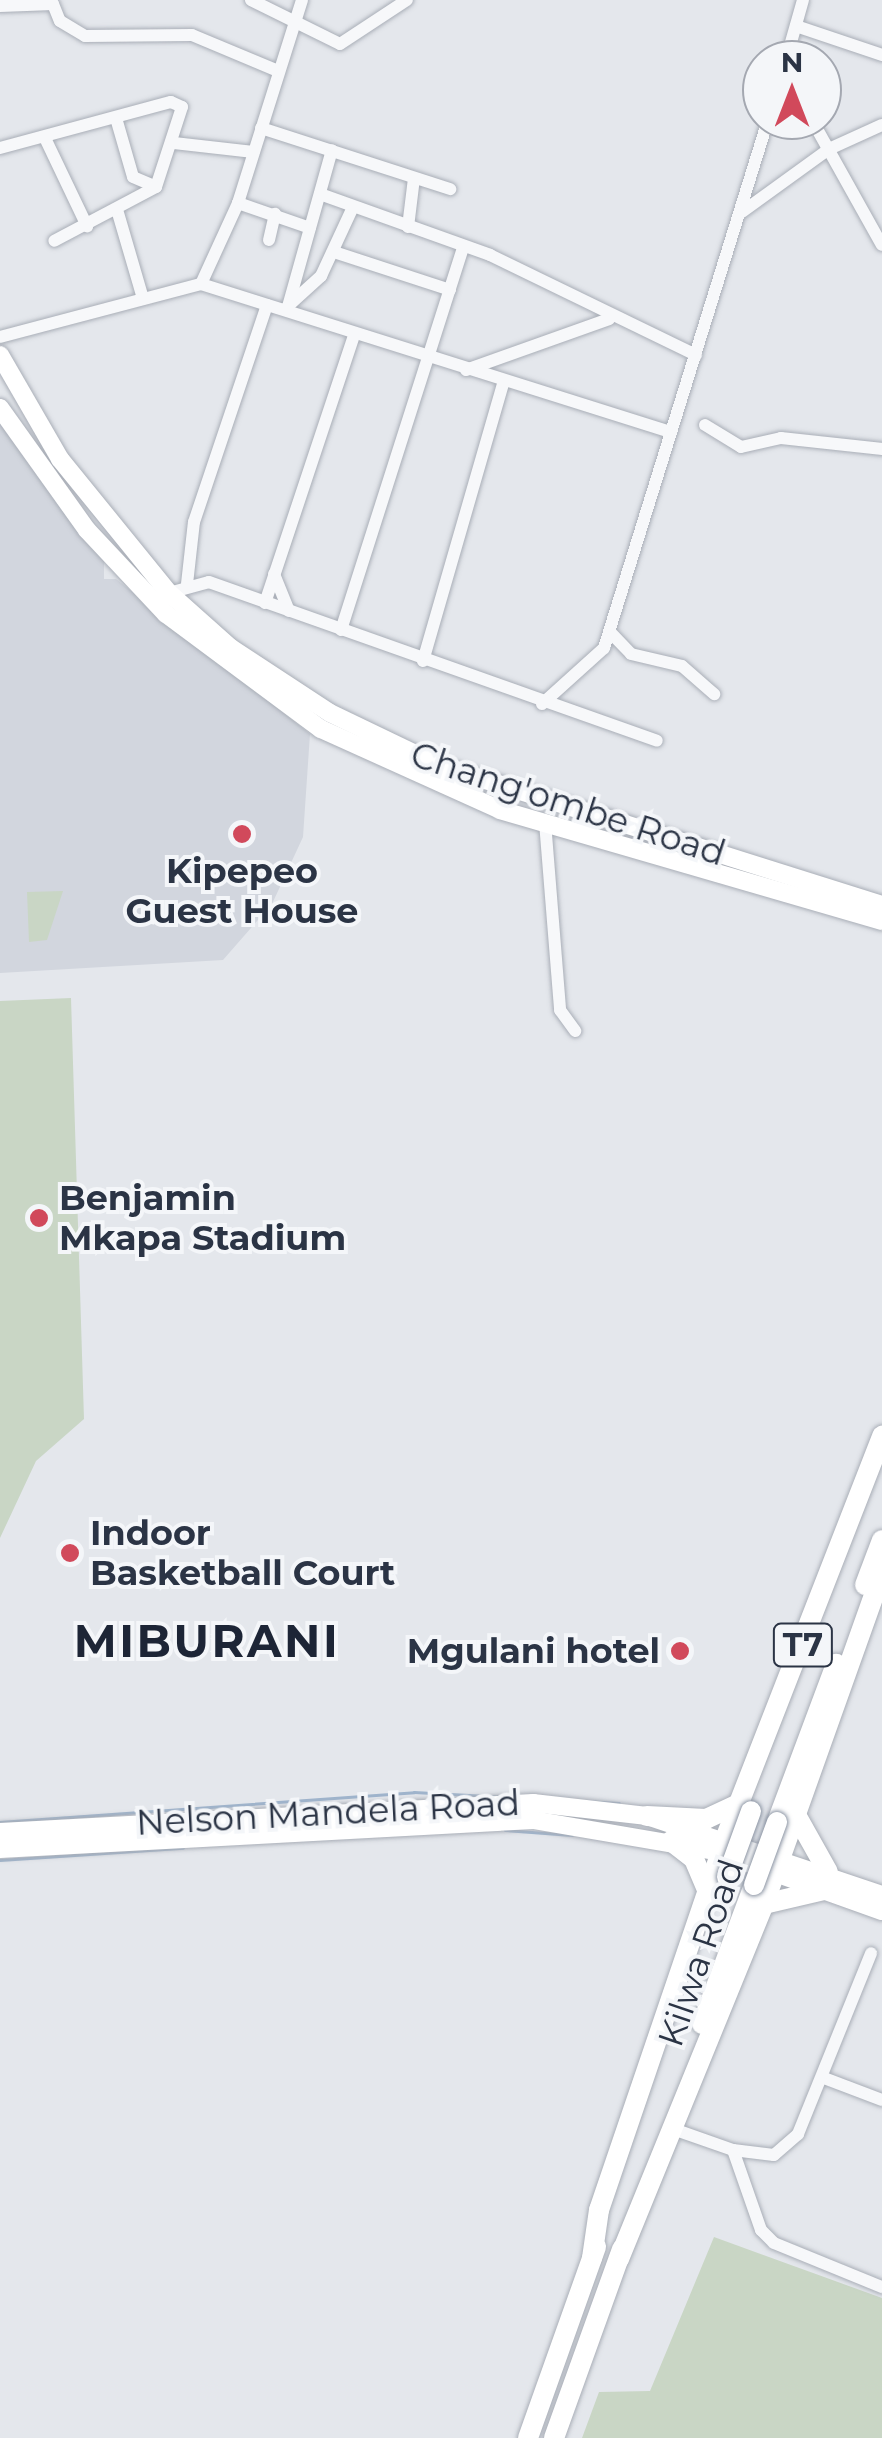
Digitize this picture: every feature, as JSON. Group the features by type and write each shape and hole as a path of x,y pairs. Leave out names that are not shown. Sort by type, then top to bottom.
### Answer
{"highway":[{"name":"T7","path":"592,2258 599,2210 707,1890 723,1846 749,1802 882,1436"},
{"name":"Kilwa Road","path":"528,2438 749,1802 882,1471"},
{"name":"Kilwa Road","path":"554,2438 759,1895 882,1540"},
{"name":"T7","path":"619,2259 676,2130 759,1895 778,1863 786,1818 882,1572"},
{"path":"647,1816 725,1816 749,1802"},
{"path":"759,1895 828,1881 786,1818"},
{"path":"671,1841 694,1859 707,1890"}],"main road":[{"name":"Chang'ombe Road","path":"0,355 60,459 169,593 230,648 392,746 882,904"},
{"name":"Chang'ombe Road","path":"0,408 87,530 188,634 352,747 545,822 882,921"},
{"name":"Nelson Mandela Road","path":"0,1832 457,1802 647,1816 723,1846 882,1895"},
{"name":"Nelson Mandela Road","path":"0,1849 464,1818 723,1846"},
{"name":"Nelson Mandela Road","path":"828,1881 882,1911"}],"street":[{"path":"251,0 297,22 314,38 350,42 408,0"},
{"path":"201,284 238,203 302,0"},
{"path":"792,40 803,0"},
{"path":"0,6 41,1 85,36 192,35 278,70"},
{"path":"796,26 882,55"},
{"path":"0,148 177,102 174,143 156,187 118,213 54,241"},
{"path":"116,118 133,176 156,187"},
{"path":"742,212 828,150 882,125"},
{"path":"261,128 450,189"},
{"path":"46,138 87,226"},
{"path":"542,704 590,668 610,632 762,140"},
{"path":"823,140 882,244"},
{"path":"174,143 254,152"},
{"path":"288,308 332,150"},
{"path":"408,227 414,178"},
{"path":"320,194 463,248 696,355"},
{"path":"238,203 310,228"},
{"path":"288,308 334,252 353,207"},
{"path":"118,213 142,296"},
{"path":"269,240 275,214"},
{"path":"341,630 431,360 463,248"},
{"path":"334,252 450,290"},
{"path":"0,337 142,296 201,284 288,308 354,335 502,383 672,432"},
{"path":"187,584 194,522 267,305"},
{"path":"463,370 609,318"},
{"path":"265,602 354,335"},
{"path":"423,662 502,383"},
{"path":"705,425 742,447 781,438 882,449"},
{"path":"274,574 289,611"},
{"path":"169,593 187,584 265,602 542,704 657,740"},
{"path":"610,632 631,654 682,666 714,694"},
{"path":"545,822 560,1010 575,1031"},
{"path":"676,2130 733,2150 783,2151 824,2078 871,1953"},
{"path":"824,2078 882,2100"},
{"path":"733,2150 761,2230 882,2287"}],"shaded area":[{"path":"0,413 104,556 104,579 116,579 310,734 303,837 272,904 223,960 0,973"}],"green space":[{"path":"63,891 47,940 29,942 27,892"},
{"name":"Benjamin Mkapa Stadium","path":"71,998 84,1419 36,1461 0,1538 0,1001"},
{"path":"714,2237 882,2298 882,2438 582,2438 599,2392 650,2391"}],"waterway":[{"path":"0,1822 414,1792 619,1803"},
{"path":"505,1830 572,1835"},
{"path":"0,1860 183,1848"}],"place":[{"name":"Kipepeo Guest House","path":"242,834"},
{"name":"Benjamin Mkapa Stadium","path":"39,1218"},
{"name":"Indoor Basketball Court","path":"70,1553"},
{"name":"Mgulani hotel","path":"680,1651"}],"district":[{"name":"MIBURANI","path":"207,1641"}]}
